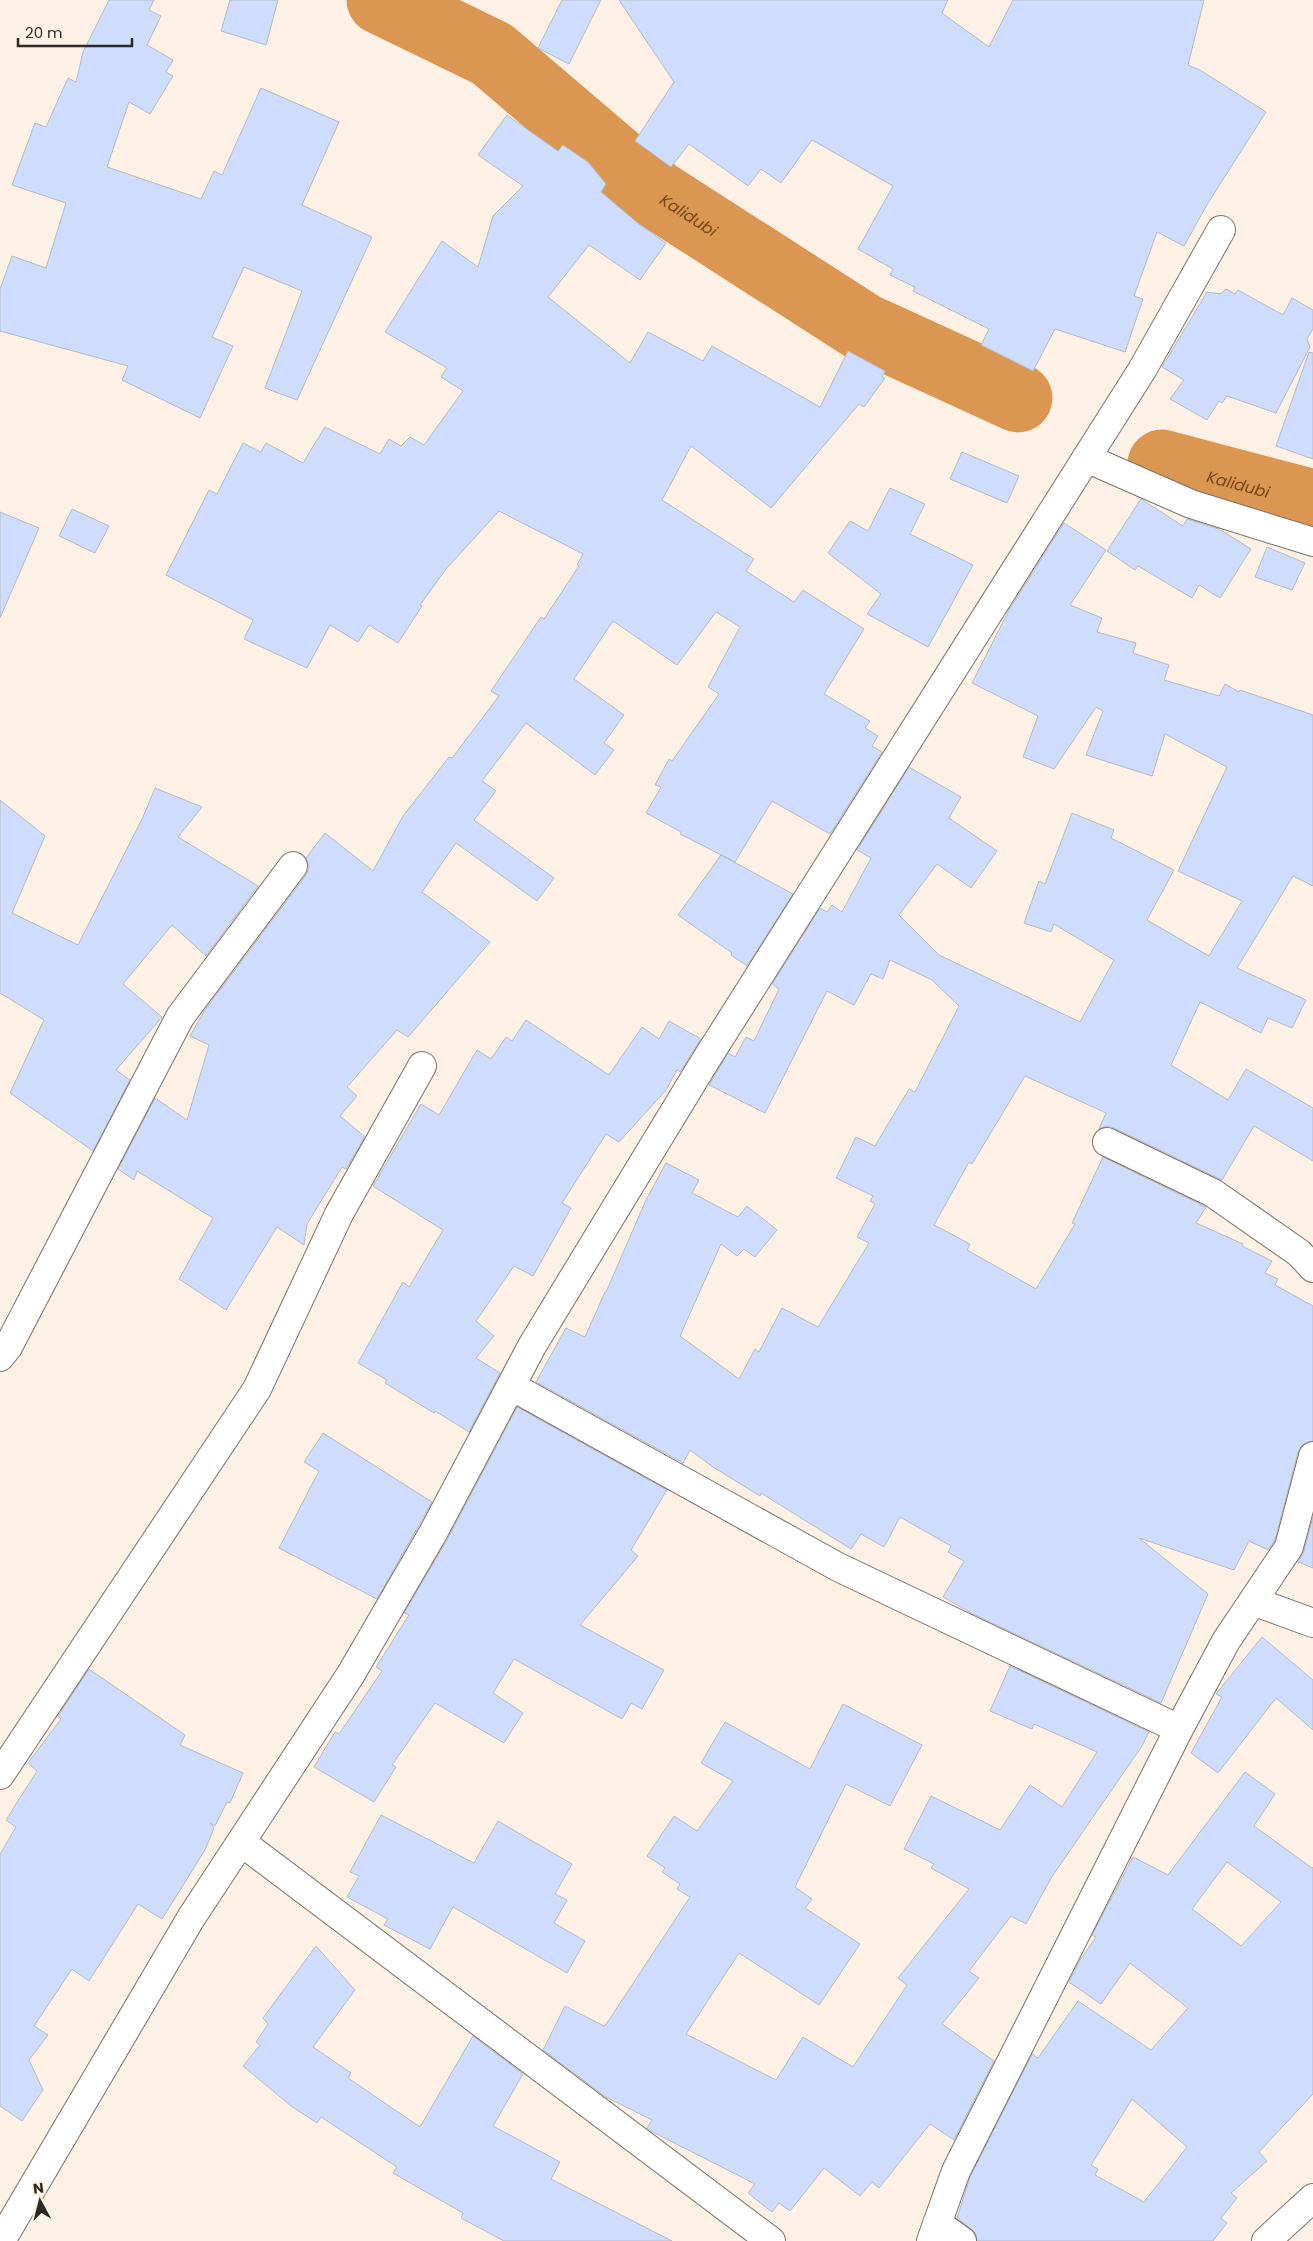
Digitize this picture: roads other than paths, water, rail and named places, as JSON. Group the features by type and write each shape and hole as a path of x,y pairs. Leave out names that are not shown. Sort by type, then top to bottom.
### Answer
{"street":[{"path":"1,2241 191,1918 351,1674 433,1533 532,1346 704,1063 1142,370 1221,230"},
{"path":"1086,458 1192,504 1313,542"},
{"path":"0,1358 17,1330 180,1017 293,866"},
{"path":"0,1776 257,1389 338,1214 422,1066"},
{"path":"1107,1142 1213,1194 1299,1253 1313,1268"},
{"path":"511,1386 838,1567 1179,1729"},
{"path":"962,2241 934,2232 956,2171 1179,1729 1226,1641 1289,1547 1313,1456"},
{"path":"1253,1601 1313,1623"},
{"path":"241,1842 771,2241"},
{"path":"1266,2241 1313,2198"}],"waterway":[{"name":"Kalidubi","path":"381,0 492,54 656,194 863,327 1018,398"},
{"name":"Kalidubi","path":"1162,464 1313,504"}]}
